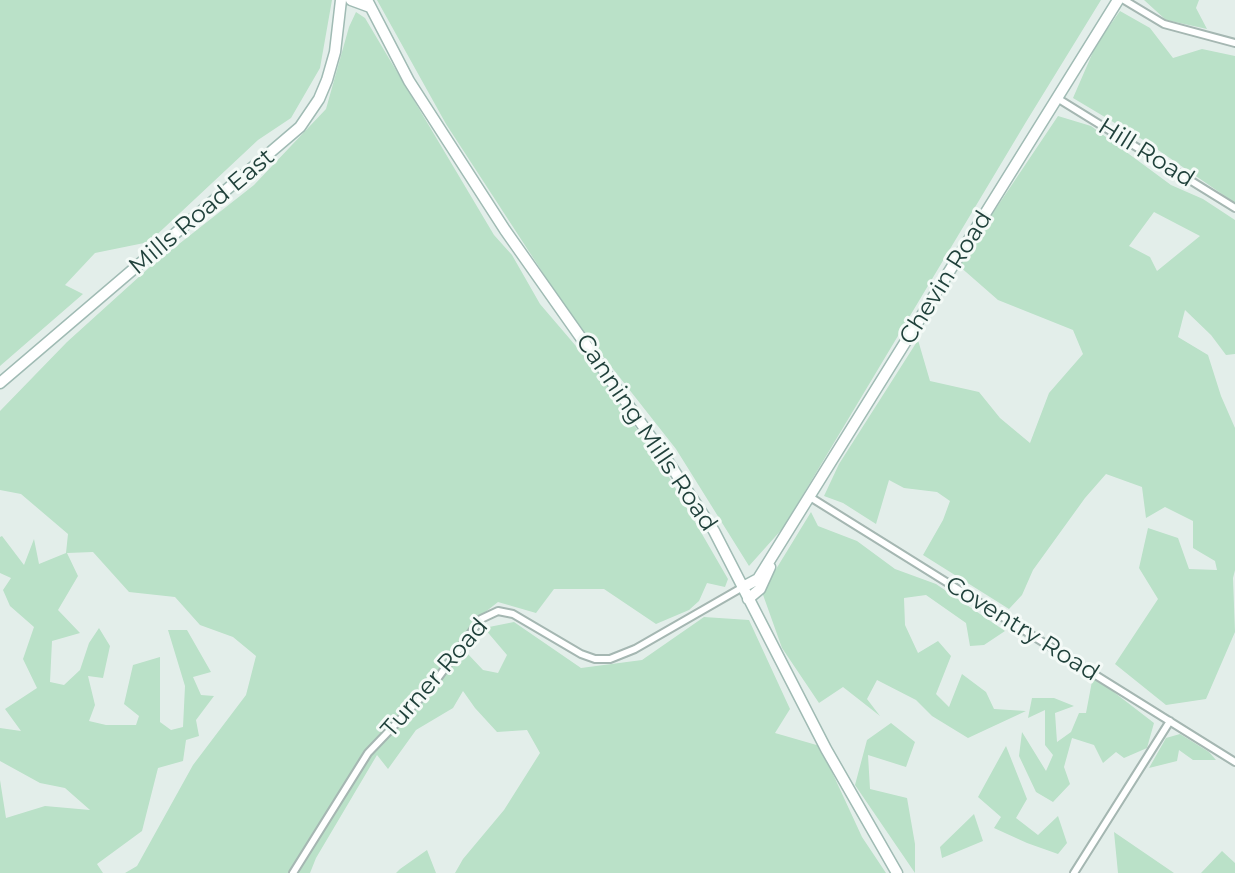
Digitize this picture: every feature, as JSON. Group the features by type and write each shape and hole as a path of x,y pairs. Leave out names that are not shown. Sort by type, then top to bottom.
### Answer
{"main road":[{"name":"Mills Road East","path":"0,383 293,134 309,115 327,80 335,52 341,0"},
{"name":"Canning Mills Road","path":"351,0 368,4 409,81 505,230 704,514 826,749 897,873"},
{"name":"Chevin Road","path":"743,587 758,579 1118,0"},
{"name":"Chevin Road","path":"748,599 765,581 772,556"}],"street":[{"path":"1124,0 1164,24 1235,43"},
{"name":"Hill Road","path":"1058,98 1235,208"},
{"name":"Coventry Road","path":"810,497 1235,762"},
{"name":"Turner Road","path":"293,873 368,753 432,687 481,619 498,611 513,614 581,654 594,659 610,659 635,649 743,587"},
{"path":"1074,873 1170,721"}],"green space":[{"path":"0,0 332,0 320,68 291,118 258,140 149,242 95,253 65,285 83,294 0,366"},
{"path":"377,0 1101,0 783,528 749,566 676,449 569,313 446,124"},
{"path":"1144,0 1199,0 1196,8 1207,29 1166,20"},
{"path":"1120,11 1150,28 1173,58 1202,49 1235,56 1235,203 1145,141 1073,98 1096,45"},
{"path":"356,12 365,18 494,235 512,255 540,304 599,373 669,477 728,579 725,587 707,583 699,601 689,610 656,624 604,589 554,589 536,613 498,602 474,621 467,653 483,670 498,673 507,655 484,628 514,622 581,668 642,660 704,617 749,620 790,709 775,733 820,746 862,837 886,873 455,873 463,859 504,810 540,753 527,730 497,732 463,691 453,708 416,730 388,769 377,755 316,858 310,873 125,873 137,866 193,765 246,695 256,656 233,637 200,625 175,597 129,592 93,552 67,553 78,576 58,610 80,633 52,641 50,682 64,685 80,670 89,643 99,628 110,646 103,678 88,676 95,705 89,721 106,725 136,725 139,716 124,704 133,665 160,657 160,722 171,730 183,727 185,686 168,630 187,630 211,672 193,677 201,695 214,696 196,720 199,736 186,740 183,761 158,768 142,831 97,864 103,873 0,873 0,780 6,818 45,806 90,810 65,788 40,783 0,761 0,728 21,731 5,709 37,688 23,659 34,627 10,606 3,590 11,578 0,573 0,537 2,536 24,565 34,539 39,564 66,553 68,534 21,494 0,490 0,411 67,342 151,266 254,185 326,109 349,27"},
{"path":"1058,116 1091,126 1171,185 1203,199 1235,220 1235,354 1226,355 1211,335 1185,310 1178,337 1208,355 1235,428 1235,632 1206,699 1166,705 1115,664 1158,599 1139,568 1148,528 1178,538 1189,569 1217,570 1215,561 1193,548 1193,521 1165,507 1146,518 1142,487 1106,474 1085,498 1033,570 1022,595 1009,609 923,555 943,520 950,501 937,492 904,488 889,480 876,524 843,503 824,496 839,464 918,340 930,381 979,392 1000,418 1030,443 1049,393 1083,354 1073,330 998,300 958,265","holes":["1154,212 1200,236 1157,271 1150,257 1129,246"]},
{"path":"811,512 818,526 857,541 895,569 936,584 1005,631 984,645 970,646 966,623 926,595 904,598 905,625 918,653 938,641 951,656 936,694 949,707 962,674 986,692 994,709 1026,711 968,738 932,716 916,700 877,680 867,699 880,716 843,687 819,703 782,648 762,592"},
{"path":"1093,676 1154,723 1147,748 1124,758 1116,752 1103,763 1094,745 1072,738 1064,767 1070,784 1053,802 1036,792 1019,756 1022,732 1046,771 1053,755 1045,745 1045,710 1028,718 1032,698 1054,698 1074,706 1055,713 1057,742 1071,732 1079,713 1086,713"},
{"path":"891,723 915,742 906,767 868,755 870,789 907,798 915,844 915,873 855,785 867,740"},
{"path":"1180,734 1209,752 1216,760 1193,760 1179,750 1177,761 1149,768 1166,738"},
{"path":"1006,746 1027,799 1016,818 1038,835 1058,816 1067,843 1058,854 994,828 1001,817 978,797"},
{"path":"974,814 983,841 942,858 940,847"},
{"path":"1114,832 1174,873 1118,873"},
{"path":"427,850 436,873 396,873 400,869"},
{"path":"1222,851 1235,863 1235,873 1201,873"}]}
